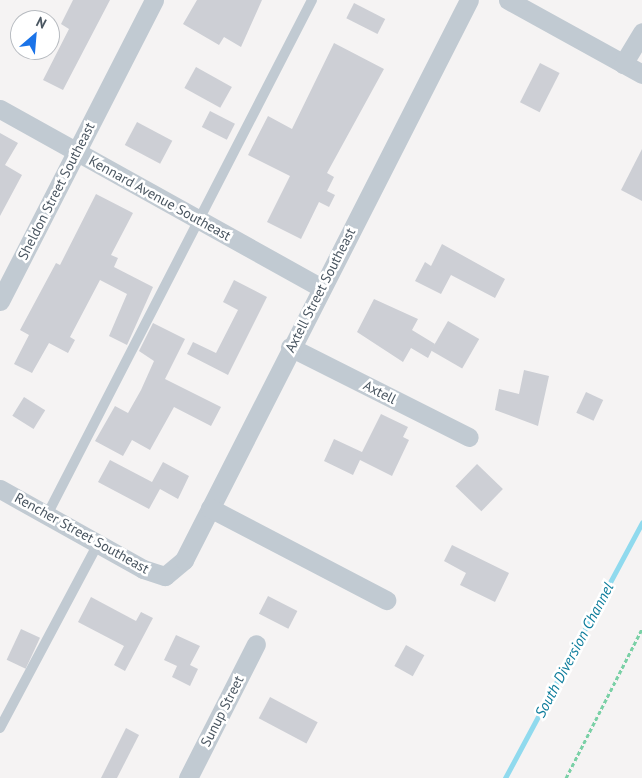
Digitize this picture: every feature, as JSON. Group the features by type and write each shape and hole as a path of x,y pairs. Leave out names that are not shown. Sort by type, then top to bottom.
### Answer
{"street":[{"name":"Sheldon Street Southeast","path":"0,301 154,0"},
{"name":"Axtell Street Southeast","path":"165,576 184,560 320,287 469,0"},
{"path":"508,0 642,74"},
{"path":"623,64 642,32"},
{"name":"Kennard Avenue Southeast","path":"0,109 320,287"},
{"name":"Axtell","path":"290,347 469,437"},
{"name":"Rencher Street Southeast","path":"0,489 143,570 165,576"},
{"path":"210,508 386,600"},
{"name":"Sunup Street","path":"188,778 256,644"}],"lane":[{"path":"47,515 312,0"},
{"path":"0,728 98,544"}],"path":[{"path":"566,778 642,629"}],"building":[{"path":"73,0 110,0 63,90 43,80 53,60 60,60 60,47 69,29 61,24"},
{"path":"197,0 262,0 241,47 224,37 219,45 183,24"},
{"path":"354,3 385,19 377,34 346,18"},
{"path":"334,43 384,69 327,173 334,177 327,191 335,195 329,207 319,202 301,239 267,222 290,176 248,155 268,116 292,129"},
{"path":"540,63 560,73 540,112 520,102"},
{"path":"196,67 232,87 220,108 184,88"},
{"path":"210,111 235,124 227,140 202,127"},
{"path":"137,122 172,141 160,164 125,145"},
{"path":"0,133 18,143 5,165 22,175 0,216"},
{"path":"642,149 642,201 621,190"},
{"path":"96,194 133,213 111,255 118,258 114,267 153,287 127,345 109,336 127,294 100,280 70,337 75,340 68,353 49,343 32,373 14,364 29,335 20,330 56,263 60,265"},
{"path":"442,244 505,279 495,298 451,275 441,294 415,281 425,262 431,266"},
{"path":"234,280 267,297 228,375 187,354 193,342 216,353 238,310 223,302"},
{"path":"374,299 418,319 412,330 435,344 428,358 411,348 403,362 357,332"},
{"path":"448,321 479,339 462,368 431,350"},
{"path":"153,323 185,339 165,379 221,407 211,426 174,407 150,450 132,440 123,456 95,441 115,406 128,413 141,390 154,361 139,351"},
{"path":"524,370 549,376 538,426 495,410 499,389 519,394"},
{"path":"586,392 603,400 593,421 576,413"},
{"path":"24,397 45,410 34,429 12,416"},
{"path":"381,414 408,427 403,437 409,440 392,476 360,460 353,475 324,461 334,439 362,452"},
{"path":"110,460 152,482 163,462 189,476 178,499 160,489 149,509 98,482"},
{"path":"477,464 503,489 481,511 455,486"},
{"path":"452,545 509,573 495,602 460,585 466,573 444,561"},
{"path":"268,596 297,611 288,629 259,614"},
{"path":"91,597 136,621 141,612 153,618 125,671 114,665 124,646 78,622"},
{"path":"21,629 40,638 26,669 7,660"},
{"path":"176,635 200,646 190,665 198,669 190,686 172,677 177,666 164,660"},
{"path":"406,645 424,655 413,676 394,666"},
{"path":"270,697 318,722 306,744 259,718"},
{"path":"126,728 139,735 117,778 101,778"}],"waterway":[{"name":"South Diversion Channel","path":"505,778 642,522"}]}
